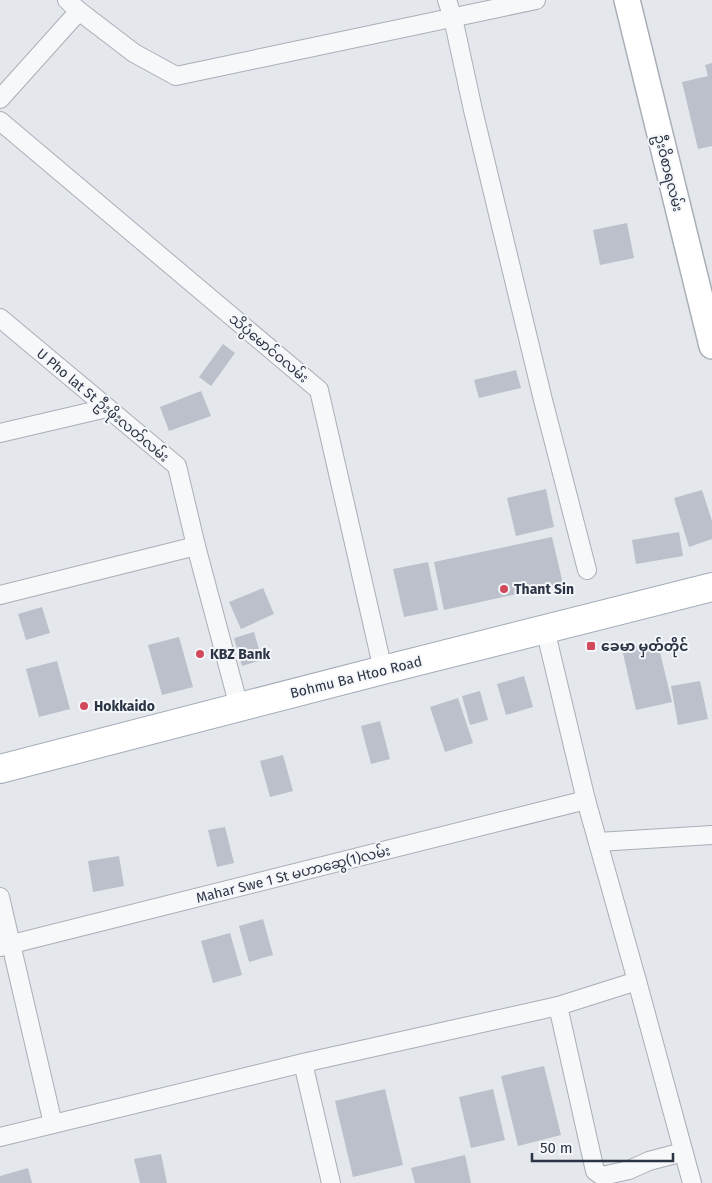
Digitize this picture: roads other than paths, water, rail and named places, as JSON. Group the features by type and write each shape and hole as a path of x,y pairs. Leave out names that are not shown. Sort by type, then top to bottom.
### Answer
{"main road":[{"name":"ဦးဝိစာရလမ်း","path":"627,0 712,346"},
{"name":"Bohmu Ba Htoo Road","path":"0,769 707,586"}],"street":[{"path":"447,0 536,371 587,570"},
{"path":"0,99 73,6 134,53 176,76 536,0"},
{"name":"သိပ္ပံမောင်ဝလမ်း","path":"0,121 319,390 383,670"},
{"name":"U Pho lat St ဦးဖိုးလတ်လမ်း","path":"0,318 177,466 238,707"},
{"path":"0,433 107,408"},
{"path":"0,595 196,546"},
{"path":"545,629 586,800 638,981 692,1183"},
{"name":"Mahar Swe 1 St မဟာဆွေ(1)လမ်း","path":"6,946 586,800"},
{"path":"598,842 712,835"},
{"path":"0,897 6,946 53,1124"},
{"path":"0,1137 303,1063 558,1006 638,981"},
{"path":"558,1006 595,1171 602,1176 629,1170 649,1161 683,1152"},
{"path":"303,1063 330,1183"}],"place":[{"name":"Thant Sin","path":"504,589"},
{"name":"ခေမာ မှတ်တိုင်","path":"591,646"},
{"name":"KBZ Bank","path":"200,654"},
{"name":"Hokkaido","path":"84,706"}]}
